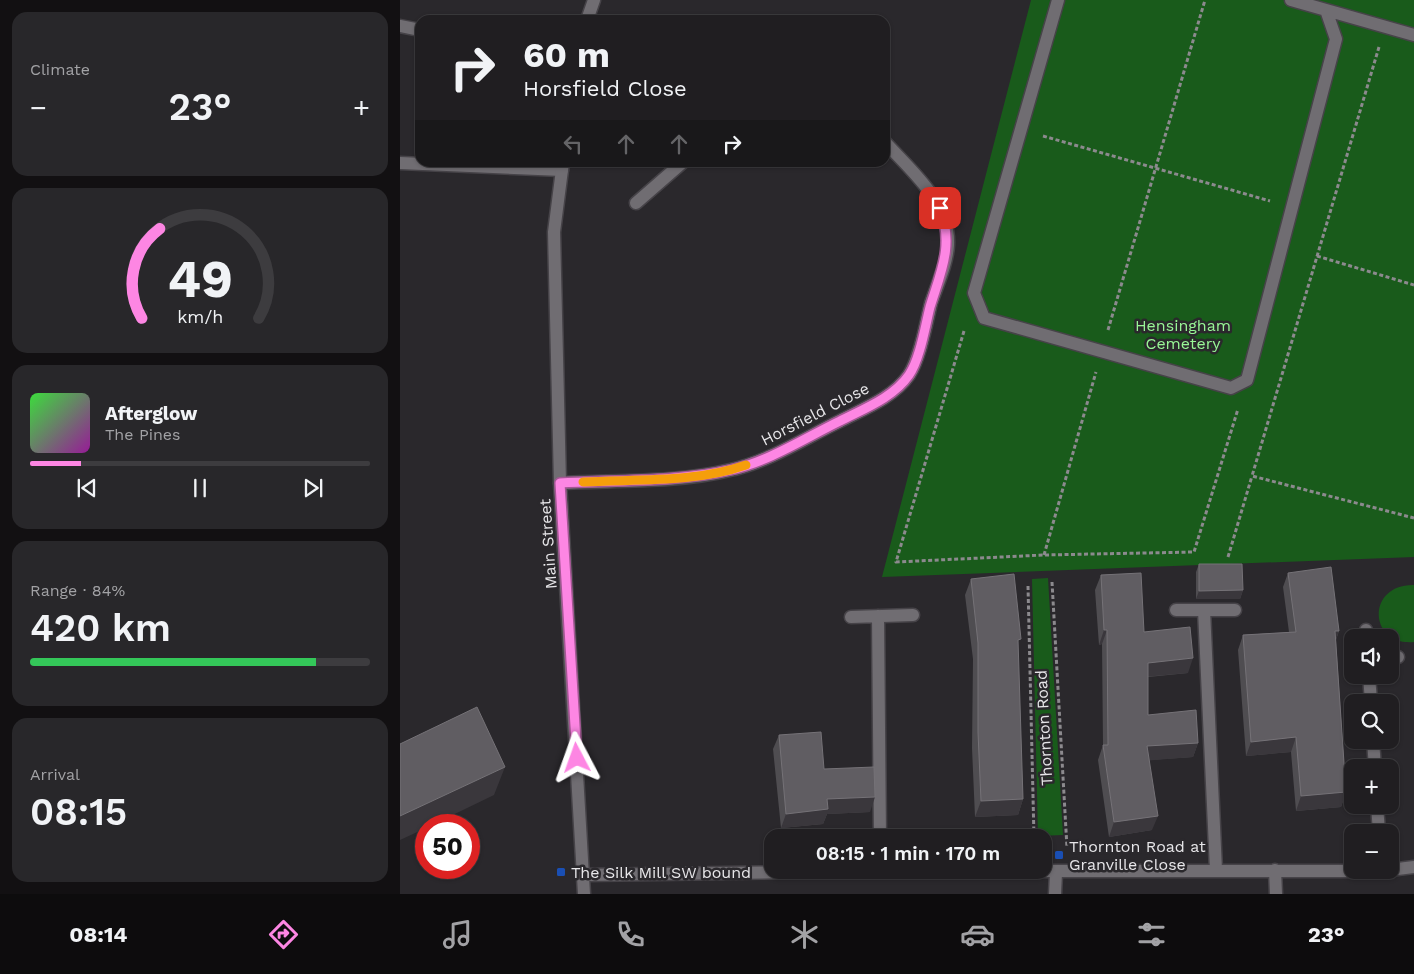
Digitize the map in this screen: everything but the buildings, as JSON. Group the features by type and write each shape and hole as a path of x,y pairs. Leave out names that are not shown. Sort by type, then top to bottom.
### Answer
{"street":[{"path":"589,15 594,0"},
{"path":"1058,0 974,293 984,318 1231,388 1246,380 1336,39 1326,10"},
{"path":"1291,0 1414,35"},
{"path":"400,26 415,29"},
{"name":"Horsfield Close","path":"560,483 694,476 730,470 761,460 874,404 896,389 909,375 915,359 948,246 946,223 940,208 929,190 890,147"},
{"path":"400,163 415,163"},
{"name":"Main Street","path":"563,167 554,232 560,483 584,894"},
{"path":"636,203 677,167"},
{"path":"1176,610 1235,610"},
{"path":"1204,610 1216,870"},
{"path":"851,617 913,615"},
{"path":"878,616 880,829"},
{"path":"1399,869 1414,867"},
{"path":"1275,870 1276,894"},
{"path":"1052,872 1344,871"},
{"path":"1055,894 1062,872"},
{"path":"584,875 764,873"}],"path":[{"path":"1044,556 1154,168 1205,0"},
{"path":"1228,557 1385,27"},
{"path":"1021,130 1292,207"},
{"path":"1318,256 1414,285"},
{"path":"974,293 896,562 1194,552 1246,380"},
{"path":"1252,476 1414,518"},
{"name":"Thornton Road","path":"1052,582 1062,872"},
{"name":"Thornton Road","path":"1028,586 1034,829"}],"green space":[{"name":"Hensingham Cemetery","path":"1031,0 1414,0 1414,557 882,577"},
{"path":"1048,578 1063,835 1052,835 1052,829 1038,829 1032,579"},
{"path":"1414,585 1414,642 1399,641 1399,629 1384,629 1381,625 1379,615 1381,604 1387,594 1398,587"}],"slow traffic":[{"path":"583,482 694,476 730,470 746,465"}],"place":[{"name":"Thornton Road at Granville Close","path":"1059,855"},
{"name":"The Silk Mill SW bound","path":"561,872"}],"route":[{"path":"577,758 560,483 694,476 730,470 761,460 874,404 896,389 909,375 918,351 948,246 946,223 940,208"}]}
